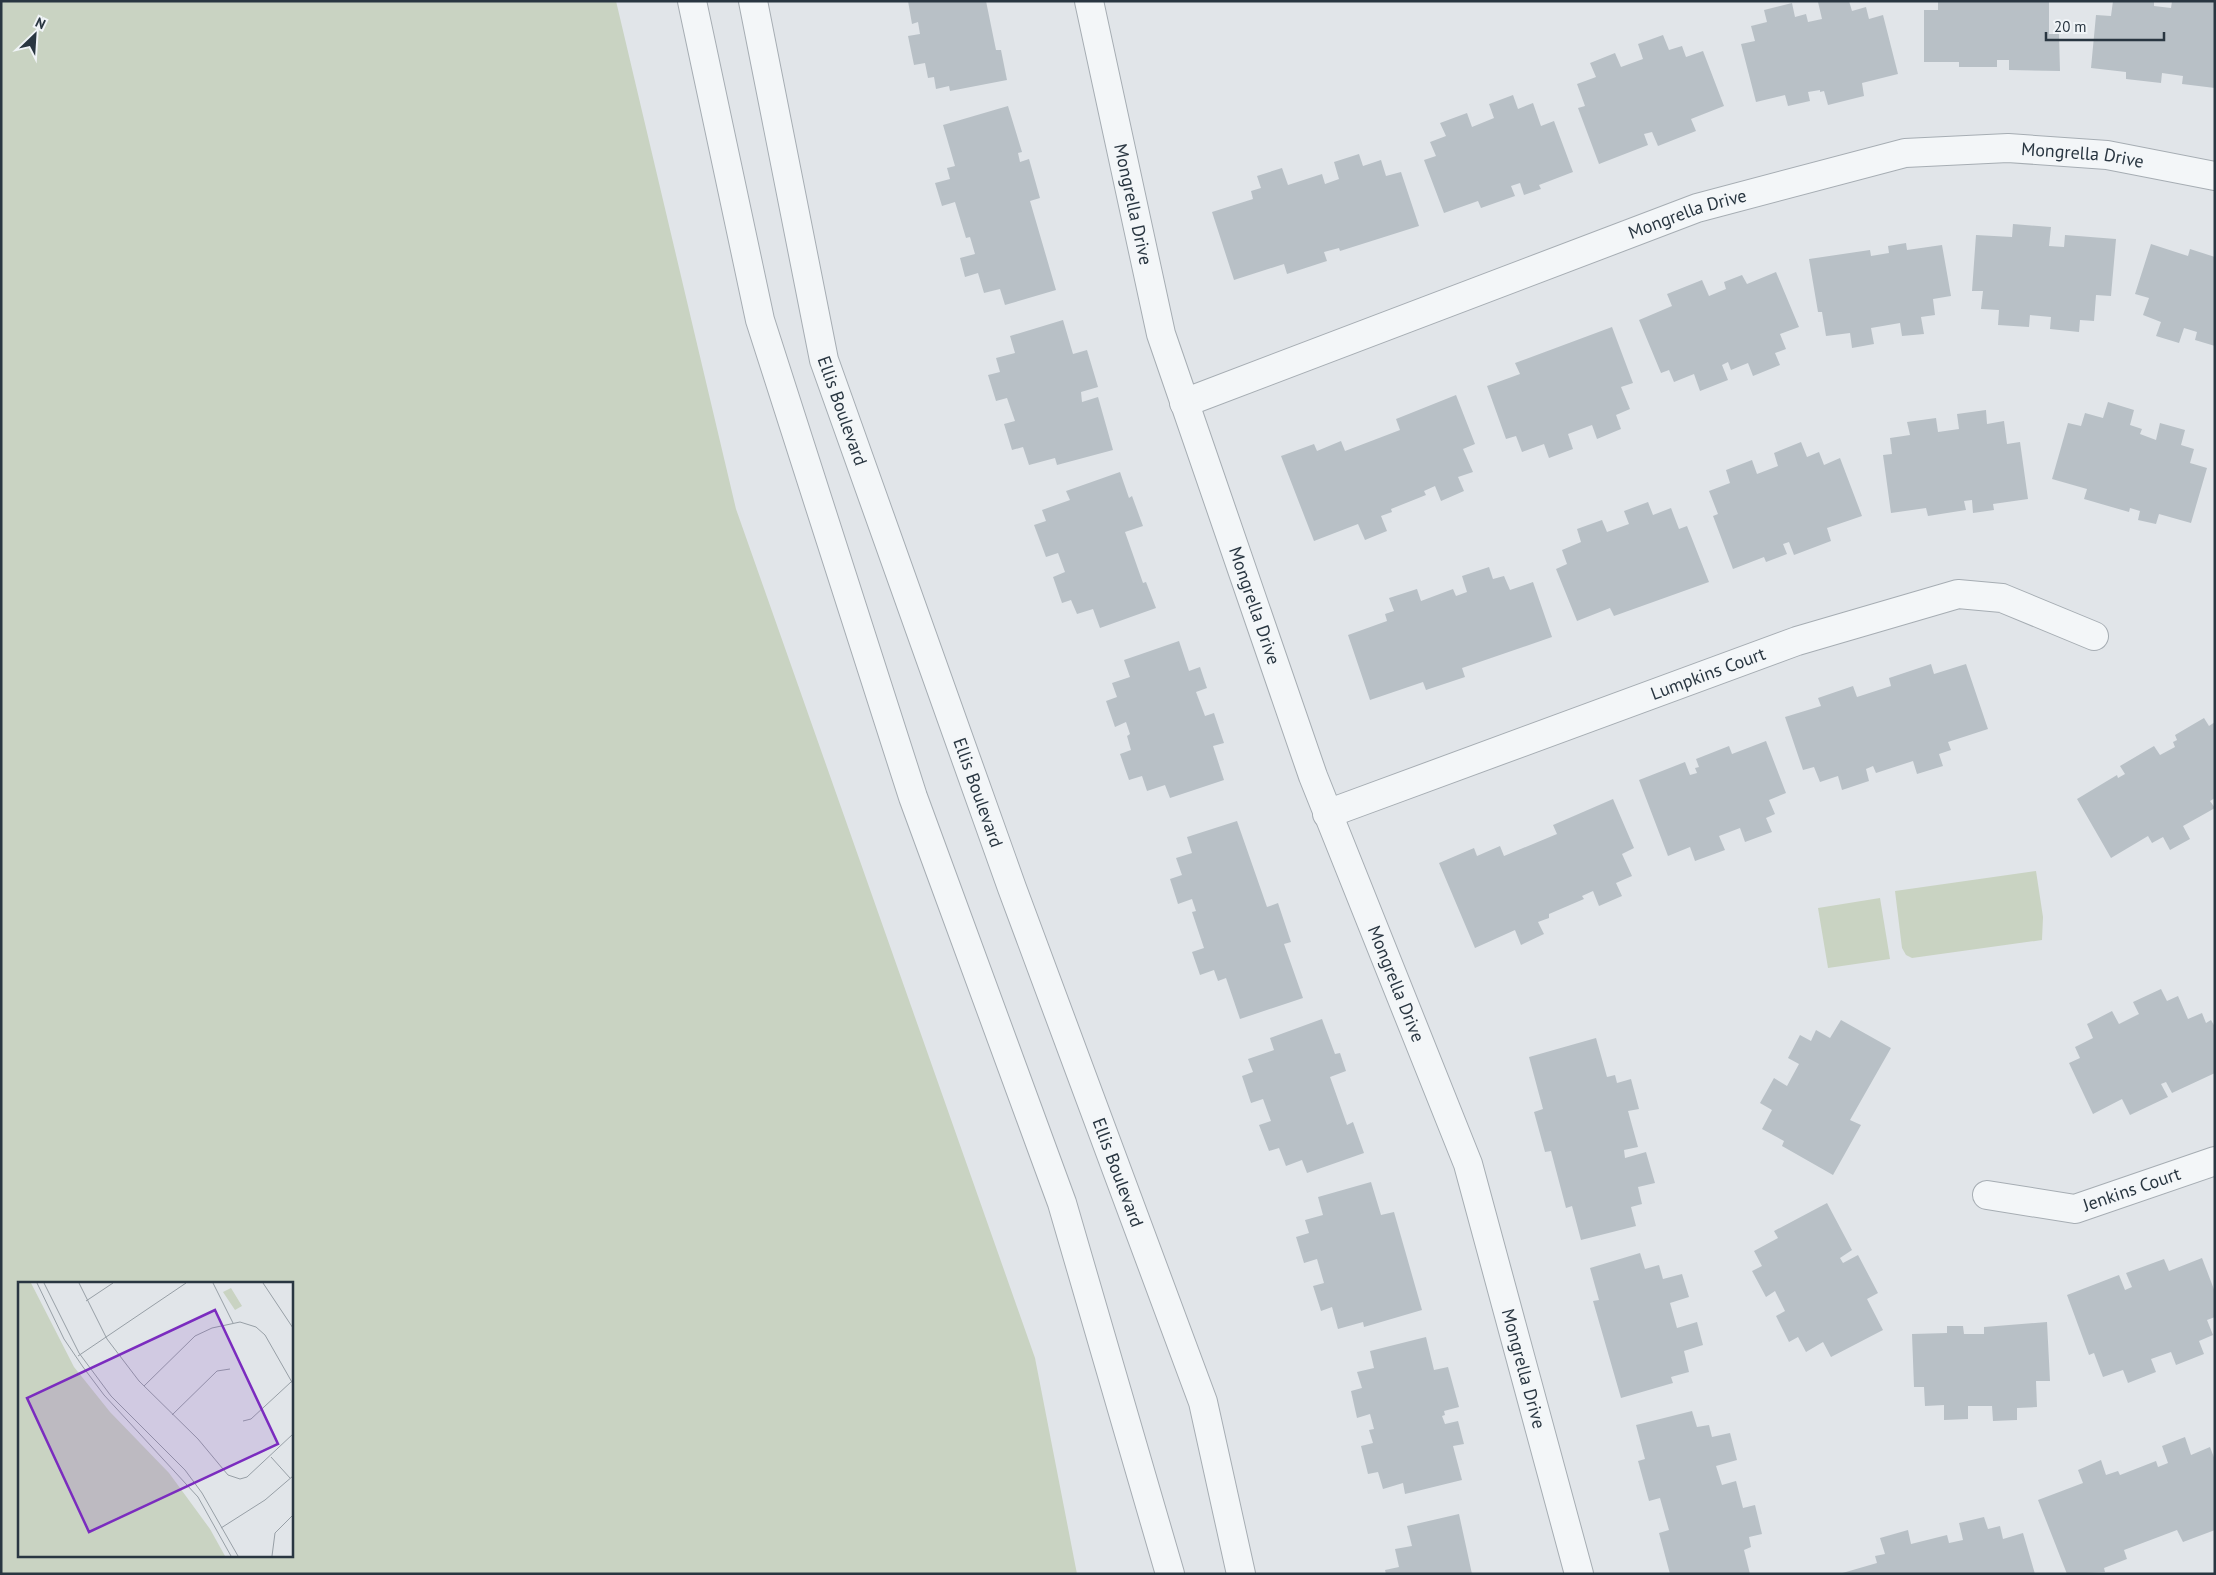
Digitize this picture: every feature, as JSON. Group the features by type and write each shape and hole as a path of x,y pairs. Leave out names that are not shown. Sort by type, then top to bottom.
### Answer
{"street":[{"path":"692,1 760,320 913,797 1062,1203 1170,1574"},
{"name":"Ellis Boulevard","path":"753,1 824,360 1012,888 1203,1402 1241,1574"},
{"name":"Mongrella Drive","path":"1089,1 1161,334 1328,814 1468,1164 1579,1574"},
{"name":"Mongrella Drive","path":"1184,403 1697,208 1906,153 2008,148 2107,155 2215,176"},
{"name":"Lumpkins Court","path":"1328,814 1797,641 1958,594 2002,598 2094,636"},
{"name":"Jenkins Court","path":"1987,1195 2075,1209 2215,1161"}],"green space":[{"path":"1,1 616,1 736,509 1035,1358 1077,1574 1,1574"},
{"path":"2036,871 2043,917 2042,940 1912,958 1906,955 1902,948 1895,891"},
{"path":"1880,898 1890,959 1828,968 1818,908"}],"building":[{"path":"908,1 986,1 996,50 1001,50 1007,80 950,91 949,86 936,89 934,77 928,78 925,63 914,65 908,36 920,34 918,22 912,24"},
{"path":"1849,1 1852,11 1866,7 1869,19 1883,15 1898,74 1862,83 1864,96 1828,105 1824,91 1820,92 1820,90 1808,92 1810,101 1788,106 1785,95 1756,102 1741,44 1755,41 1751,26 1767,22 1764,10 1792,3 1795,17 1806,14 1808,22 1822,19 1818,2"},
{"path":"1938,1 2049,1 2049,34 2059,34 2060,71 2009,70 2009,60 1997,60 1997,67 1959,67 1959,62 1924,62 1924,10 1938,10"},
{"path":"2113,1 2154,1 2154,6 2171,8 2172,1 2215,1 2215,88 2182,84 2183,76 2162,73 2161,83 2126,79 2126,72 2091,68 2096,15 2111,16"},
{"path":"1663,35 1669,50 1682,46 1686,57 1703,51 1724,106 1691,119 1696,131 1658,146 1652,132 1644,134 1648,145 1599,164 1578,108 1585,106 1577,84 1596,77 1590,63 1615,53 1621,67 1643,59 1638,44"},
{"path":"1513,95 1518,109 1533,103 1541,126 1554,121 1573,172 1539,185 1541,189 1524,195 1520,183 1511,186 1515,196 1481,208 1478,201 1444,213 1424,160 1436,156 1430,142 1446,136 1440,123 1467,113 1472,127 1494,118 1489,104"},
{"path":"1008,106 1022,152 1018,153 1020,162 1029,159 1040,198 1030,201 1056,290 1005,305 1000,289 984,293 978,273 965,277 960,258 975,254 970,237 966,238 955,202 942,206 935,183 950,179 947,168 955,166 943,125"},
{"path":"1359,154 1363,166 1381,160 1386,176 1401,172 1419,226 1340,251 1339,248 1324,252 1327,261 1287,274 1284,264 1234,280 1212,212 1253,199 1251,191 1261,188 1257,176 1282,168 1288,185 1322,174 1325,184 1339,179 1334,162"},
{"path":"2013,224 2051,227 2049,246 2064,247 2065,235 2116,239 2111,296 2096,295 2094,321 2080,320 2079,332 2050,329 2051,317 2030,315 2029,327 1998,325 1999,310 1981,309 1983,291 1972,291 1976,235 2012,237"},
{"path":"1906,243 1907,250 1942,245 1951,296 1933,299 1935,315 1921,317 1924,334 1902,336 1900,323 1871,328 1874,344 1852,348 1850,333 1826,336 1822,312 1818,312 1809,259 1870,250 1871,256 1889,253 1888,246"},
{"path":"2151,244 2188,256 2190,249 2215,257 2215,346 2195,340 2197,332 2184,328 2179,343 2156,336 2161,322 2143,315 2149,298 2135,294"},
{"path":"1776,272 1799,327 1780,334 1786,349 1775,353 1780,365 1753,376 1748,363 1731,370 1728,362 1722,365 1728,380 1700,391 1694,374 1674,382 1669,370 1661,373 1639,320 1672,306 1667,294 1702,280 1709,296 1726,289 1724,282 1742,275 1747,284"},
{"path":"1063,320 1073,354 1087,350 1098,387 1081,392 1082,402 1098,397 1113,450 1057,465 1055,458 1029,465 1023,447 1012,450 1004,424 1015,421 1007,398 996,401 988,375 1000,372 996,358 1015,353 1010,336"},
{"path":"1612,327 1633,383 1621,387 1630,409 1616,415 1621,429 1597,439 1592,425 1568,434 1573,449 1549,458 1544,444 1522,452 1516,436 1506,439 1487,386 1520,374 1515,363"},
{"path":"1456,395 1475,444 1463,449 1473,472 1458,477 1464,491 1441,501 1435,486 1424,491 1426,495 1391,509 1392,512 1381,516 1387,531 1365,540 1358,524 1314,541 1281,456 1314,444 1317,451 1341,441 1345,451 1400,430 1396,419"},
{"path":"2108,402 2134,410 2130,425 2142,429 2140,434 2156,440 2160,423 2185,430 2181,445 2194,449 2190,463 2207,468 2191,523 2159,514 2156,524 2138,520 2140,511 2130,508 2129,512 2084,499 2087,489 2052,479 2068,423 2081,426 2085,413 2103,418"},
{"path":"1986,410 1987,424 2004,421 2007,444 2020,442 2028,499 1993,504 1994,510 1973,513 1972,500 1964,501 1966,510 1928,516 1926,508 1891,513 1883,455 1892,454 1890,438 1910,435 1907,422 1936,418 1938,432 1959,429 1957,414"},
{"path":"1801,442 1807,457 1819,452 1824,465 1840,458 1862,516 1827,528 1831,541 1794,555 1789,542 1783,544 1787,554 1766,562 1764,557 1733,569 1713,516 1718,514 1709,491 1730,483 1726,470 1752,460 1757,474 1778,466 1774,453"},
{"path":"1120,472 1129,498 1132,496 1143,526 1125,532 1143,583 1146,582 1156,608 1100,628 1093,609 1077,614 1071,600 1062,603 1053,577 1065,572 1058,553 1046,557 1034,525 1046,521 1042,510 1070,500 1066,491"},
{"path":"1648,502 1653,515 1671,508 1679,529 1687,526 1709,582 1614,616 1610,608 1577,621 1556,569 1567,564 1562,550 1581,542 1577,529 1602,520 1607,532 1629,524 1624,511"},
{"path":"1489,567 1493,579 1504,576 1510,590 1533,582 1552,637 1462,668 1465,677 1426,690 1423,682 1370,700 1348,635 1387,621 1385,614 1394,611 1389,598 1417,589 1421,601 1453,589 1456,596 1467,592 1462,576"},
{"path":"1179,641 1189,671 1200,667 1207,688 1196,692 1205,716 1214,713 1224,743 1213,746 1224,780 1170,798 1165,785 1147,791 1142,776 1129,780 1120,754 1131,750 1127,736 1130,734 1126,722 1115,727 1106,701 1117,697 1112,683 1130,677 1124,660"},
{"path":"1931,664 1934,674 1966,664 1988,729 1948,742 1951,750 1939,754 1943,766 1917,774 1913,761 1876,773 1873,766 1866,769 1869,781 1842,790 1838,776 1820,782 1814,767 1803,770 1785,717 1821,706 1818,698 1853,686 1857,697 1891,686 1889,678"},
{"path":"2204,718 2209,726 2215,722 2215,798 2210,801 2215,808 2183,826 2190,839 2170,850 2163,837 2152,843 2148,836 2111,858 2077,799 2117,775 2118,778 2125,774 2120,766 2154,746 2160,755 2175,747 2173,742 2177,740 2175,735"},
{"path":"1766,741 1786,793 1769,800 1775,814 1766,818 1772,832 1745,842 1740,828 1719,836 1725,850 1695,861 1690,847 1668,856 1639,780 1685,762 1690,775 1697,773 1695,768 1699,767 1696,759 1729,746 1732,754"},
{"path":"1613,799 1634,848 1622,854 1632,876 1616,883 1622,896 1599,906 1593,891 1582,896 1584,899 1549,914 1549,918 1538,922 1544,934 1521,945 1515,930 1475,948 1439,863 1474,848 1477,856 1500,846 1504,856 1557,834 1553,825"},
{"path":"1237,821 1267,907 1278,903 1291,942 1284,944 1303,998 1240,1019 1226,978 1218,981 1214,970 1200,975 1192,952 1204,948 1192,912 1196,911 1192,899 1178,904 1170,879 1182,875 1176,858 1192,853 1187,837"},
{"path":"2161,989 2167,1001 2178,996 2188,1019 2202,1013 2206,1023 2211,1020 2215,1027 2215,1073 2172,1093 2166,1082 2161,1084 2168,1097 2130,1115 2122,1099 2093,1114 2069,1063 2080,1058 2075,1047 2093,1038 2087,1024 2112,1011 2119,1024 2139,1014 2133,1002"},
{"path":"1322,1019 1335,1054 1340,1053 1346,1071 1330,1077 1347,1125 1353,1122 1364,1153 1307,1173 1302,1160 1286,1166 1279,1148 1269,1151 1259,1125 1271,1121 1263,1099 1251,1103 1242,1076 1253,1072 1248,1059 1274,1050 1270,1038"},
{"path":"1841,1020 1891,1048 1850,1120 1861,1125 1833,1175 1782,1146 1784,1141 1762,1129 1772,1110 1760,1103 1774,1078 1787,1086 1799,1064 1788,1058 1800,1035 1811,1041 1816,1030 1830,1038"},
{"path":"1596,1038 1607,1077 1615,1075 1617,1083 1631,1079 1639,1109 1628,1111 1638,1147 1624,1150 1625,1158 1646,1152 1655,1183 1638,1187 1642,1204 1631,1207 1636,1226 1581,1240 1572,1206 1566,1208 1551,1151 1545,1152 1534,1112 1543,1109 1529,1057"},
{"path":"1371,1182 1381,1215 1394,1212 1422,1310 1364,1327 1363,1322 1338,1329 1332,1307 1321,1311 1313,1286 1324,1283 1317,1259 1304,1263 1296,1237 1309,1233 1305,1220 1323,1215 1318,1197"},
{"path":"1827,1203 1852,1250 1840,1258 1843,1263 1858,1255 1878,1293 1867,1299 1883,1330 1831,1357 1823,1342 1806,1352 1798,1337 1789,1342 1776,1316 1785,1311 1775,1291 1766,1297 1752,1271 1762,1266 1754,1251 1778,1238 1774,1231"},
{"path":"1640,1253 1645,1269 1659,1265 1663,1279 1682,1274 1689,1297 1670,1303 1677,1328 1697,1322 1703,1345 1684,1351 1689,1372 1671,1377 1673,1383 1621,1398 1593,1301 1599,1300 1590,1268"},
{"path":"2202,1258 2215,1292 2215,1317 2207,1320 2213,1335 2199,1341 2204,1354 2176,1365 2171,1352 2151,1359 2156,1372 2128,1383 2123,1370 2103,1377 2094,1353 2089,1355 2067,1295 2119,1275 2125,1290 2132,1287 2126,1273 2164,1259 2169,1271"},
{"path":"2047,1322 2050,1381 2036,1381 2037,1407 2017,1408 2017,1420 1993,1421 1992,1406 1968,1406 1968,1419 1944,1420 1944,1405 1925,1406 1924,1387 1914,1387 1912,1334 1947,1333 1947,1326 1963,1326 1964,1334 1984,1334 1984,1327"},
{"path":"1426,1337 1434,1370 1448,1367 1459,1407 1444,1411 1445,1415 1442,1416 1445,1424 1458,1421 1464,1444 1453,1446 1462,1480 1405,1494 1403,1483 1383,1489 1378,1472 1368,1474 1361,1446 1373,1443 1369,1430 1374,1429 1370,1414 1357,1418 1351,1391 1362,1388 1357,1372 1374,1368 1370,1351"},
{"path":"1692,1411 1697,1427 1709,1425 1712,1437 1730,1433 1737,1460 1716,1466 1722,1485 1736,1481 1743,1508 1755,1505 1762,1534 1749,1537 1751,1547 1744,1550 1750,1574 1670,1574 1659,1533 1669,1530 1660,1498 1649,1501 1638,1461 1645,1459 1636,1425"},
{"path":"2185,1437 2191,1455 2210,1447 2215,1460 2215,1530 2183,1542 2177,1530 2124,1550 2127,1559 2104,1568 2105,1572 2067,1574 2038,1500 2083,1483 2078,1470 2101,1460 2106,1475 2118,1471 2120,1475 2156,1461 2158,1467 2168,1463 2162,1446"},
{"path":"1459,1514 1472,1574 1386,1574 1385,1570 1399,1567 1395,1549 1412,1546 1407,1526"},
{"path":"1984,1517 1988,1529 2000,1526 2003,1539 2023,1533 2035,1574 1839,1574 1877,1563 1875,1556 1885,1554 1880,1538 1908,1530 1911,1544 1947,1535 1949,1543 1963,1540 1959,1523"}]}
